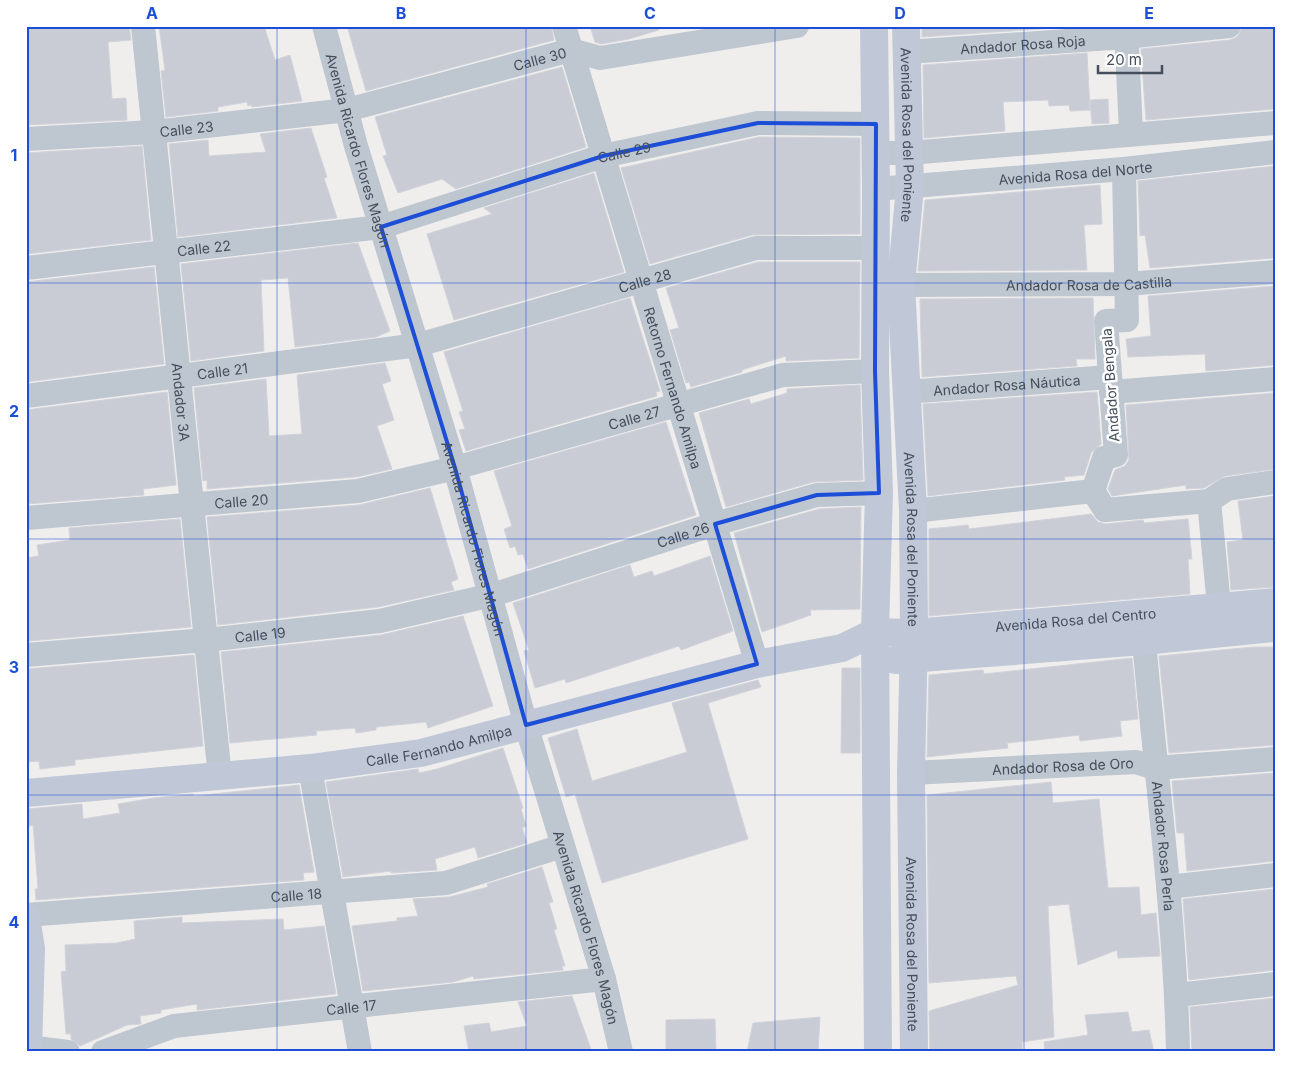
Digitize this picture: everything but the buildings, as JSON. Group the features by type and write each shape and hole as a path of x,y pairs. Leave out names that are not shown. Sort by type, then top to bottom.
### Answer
{"street":[{"name":"Andador 3A","path":"143,26 220,777"},
{"name":"Avenida Ricardo Flores Magón","path":"324,26 381,227 492,595 526,725 604,979 621,1052"},
{"name":"Retorno Fernando Amilpa","path":"564,26 757,664"},
{"name":"Calle 30","path":"347,110 571,50 600,58 797,26"},
{"path":"874,26 876,124 875,371 879,493 875,632 878,1052"},
{"name":"Andador Rosa Roja","path":"906,39 1126,32 1229,26"},
{"path":"1126,32 1131,134"},
{"name":"Avenida Rosa del Poniente","path":"906,39 910,187 901,285 905,392 913,511 914,633 911,774 914,1052"},
{"name":"Calle 23","path":"26,139 154,132 347,110"},
{"name":"Calle 29","path":"381,227 603,156 758,123 876,124"},
{"path":"876,152 909,153 1275,123"},
{"name":"Avenida Rosa del Norte","path":"876,189 1124,169 1275,152"},
{"name":"Andador Bengala","path":"1093,491 1104,458 1116,455 1106,321 1127,320 1124,169"},
{"name":"Calle 22","path":"26,268 381,227"},
{"name":"Calle 28","path":"418,345 756,248 876,248"},
{"name":"Andador Rosa de Castilla","path":"901,285 1127,284 1275,272"},
{"name":"Calle 21","path":"26,396 418,345"},
{"name":"Calle 27","path":"455,468 783,375 875,371"},
{"name":"Andador Rosa Náutica","path":"905,392 1275,379"},
{"name":"Calle 20","path":"26,518 358,491 455,468"},
{"path":"913,511 1093,491 1105,510 1210,501 1227,489 1275,482"},
{"name":"Calle 26","path":"492,595 715,524 817,495 879,493"},
{"path":"1210,501 1219,606"},
{"name":"Calle 19","path":"26,655 206,640 380,621 492,595"},
{"name":"Avenida Rosa del Centro","path":"875,632 914,633 1275,602"},
{"name":"Avenida Rosa del Centro","path":"876,659 913,660 1275,628"},
{"name":"Calle Fernando Amilpa","path":"26,793 310,768 421,753 757,664 842,648 875,632"},
{"name":"Andador Rosa Perla","path":"1144,641 1146,765 1168,887 1177,995 1178,1052"},
{"name":"Calle Fernando Amilpa","path":"842,648 876,659"},
{"name":"Andador Rosa de Oro","path":"911,774 1275,759"},
{"path":"310,768 360,1052"},
{"name":"Calle 18","path":"26,916 446,883 562,846"},
{"path":"1168,887 1275,876"},
{"path":"26,916 30,949 28,1049 68,1052"},
{"name":"Calle 17","path":"103,1052 174,1026 604,979"},
{"path":"1177,995 1275,984"}],"highlighted area":[{"path":"758,123 876,124 875,371 879,493 817,495 715,524 757,664 526,725 455,468 381,227 603,156"}]}
